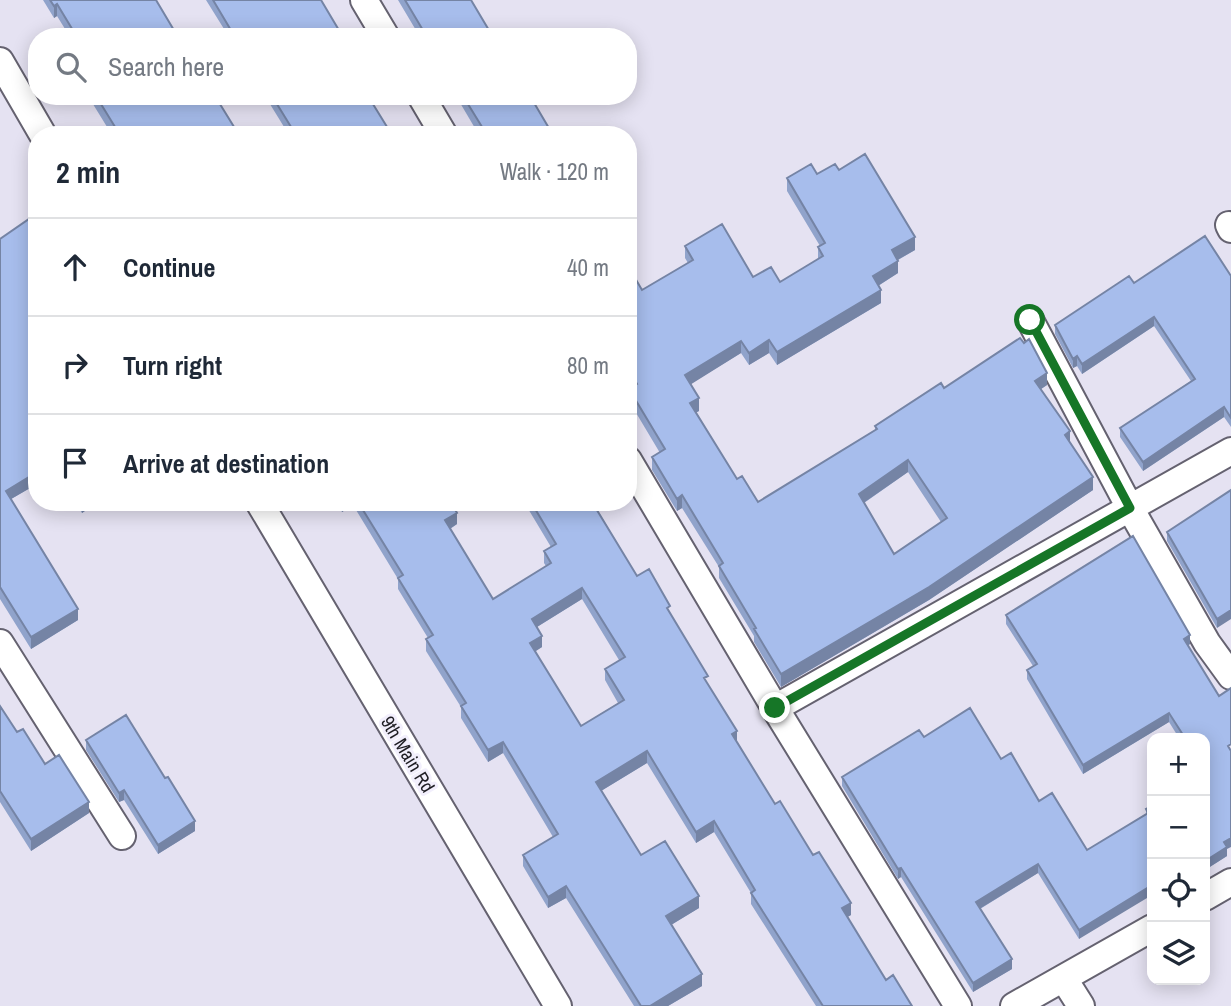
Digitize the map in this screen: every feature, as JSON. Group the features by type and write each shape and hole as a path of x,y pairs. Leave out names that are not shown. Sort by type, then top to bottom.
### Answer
{"street":[{"path":"364,0 381,28"},
{"path":"0,61 38,126"},
{"path":"426,105 439,126"},
{"path":"1030,320 1130,508 1207,643 1231,676"},
{"path":"775,708 1231,451"},
{"path":"637,475 775,708 958,1006"},
{"name":"9th Main Rd","path":"264,511 558,1006"},
{"path":"0,643 122,836"},
{"path":"1210,894 1231,882"},
{"path":"1014,1006 1147,931"},
{"path":"1064,979 1081,1006"}],"building":[{"path":"50,0 156,0 173,28 72,28 57,4 54,6"},
{"path":"213,0 321,0 338,28 230,28"},
{"path":"405,0 471,0 488,28 422,28"},
{"path":"102,105 221,105 233,126 114,126"},
{"path":"278,105 374,105 386,126 290,126"},
{"path":"469,105 535,105 548,126 481,126"},
{"path":"865,154 915,237 892,250 898,261 873,276 881,290 777,352 769,340 749,353 741,341 685,375 699,398 690,403 737,479 742,476 758,502 877,429 875,426 941,383 944,388 1020,338 1024,343 1029,339 1047,373 1035,381 1070,431 1065,435 1093,477 929,587 781,674 719,566 723,563 682,495 677,499 652,457 665,449 637,402 637,281 642,290 693,260 685,246 722,224 753,277 771,267 780,282 823,256 818,247 825,243 787,178 811,164 817,174 835,164 839,170","holes":["908,460 947,518 894,554 859,494"]},
{"path":"28,220 28,478 6,491 78,609 31,637 0,587 0,239"},
{"path":"1205,236 1231,276 1231,418 1224,407 1143,462 1120,428 1195,379 1154,317 1082,364 1077,356 1073,359 1055,325 1129,276 1134,283"},
{"path":"1231,490 1231,610 1217,619 1167,532"},
{"path":"364,511 456,511 457,513 445,520 493,599 551,563 544,551 556,544 536,511 597,511 637,576 649,569 670,606 667,608 708,676 704,678 737,731 732,734 775,804 780,801 813,855 819,852 851,903 842,908 886,980 893,975 912,1006 823,1006 751,893 755,890 714,821 696,832 647,751 596,782 641,855 665,841 699,896 666,916 702,974 650,1006 641,1006 566,886 548,897 523,855 558,834 503,742 488,750 461,706 466,703 426,639 433,635 398,578 403,575","holes":["582,588 625,657 605,669 624,700 581,726 530,643 542,636 532,619"]},
{"path":"1133,536 1190,635 1184,639 1219,696 1231,688 1231,744 1228,746 1231,751 1231,838 1224,842 1227,847 1210,858 1210,733 1182,733 1169,713 1083,765 1027,670 1037,664 1006,615"},
{"path":"0,706 17,732 23,729 45,764 59,755 89,802 31,839 0,791"},
{"path":"970,708 1001,759 1011,753 1039,801 1052,793 1087,850 1147,814 1147,888 1079,930 1038,864 976,902 1012,959 973,983 901,868 898,869 842,777 919,730 924,737"},
{"path":"126,715 195,821 158,845 124,790 119,793 86,740"}],"route":[{"path":"775,708 1130,508 1030,320"}]}
